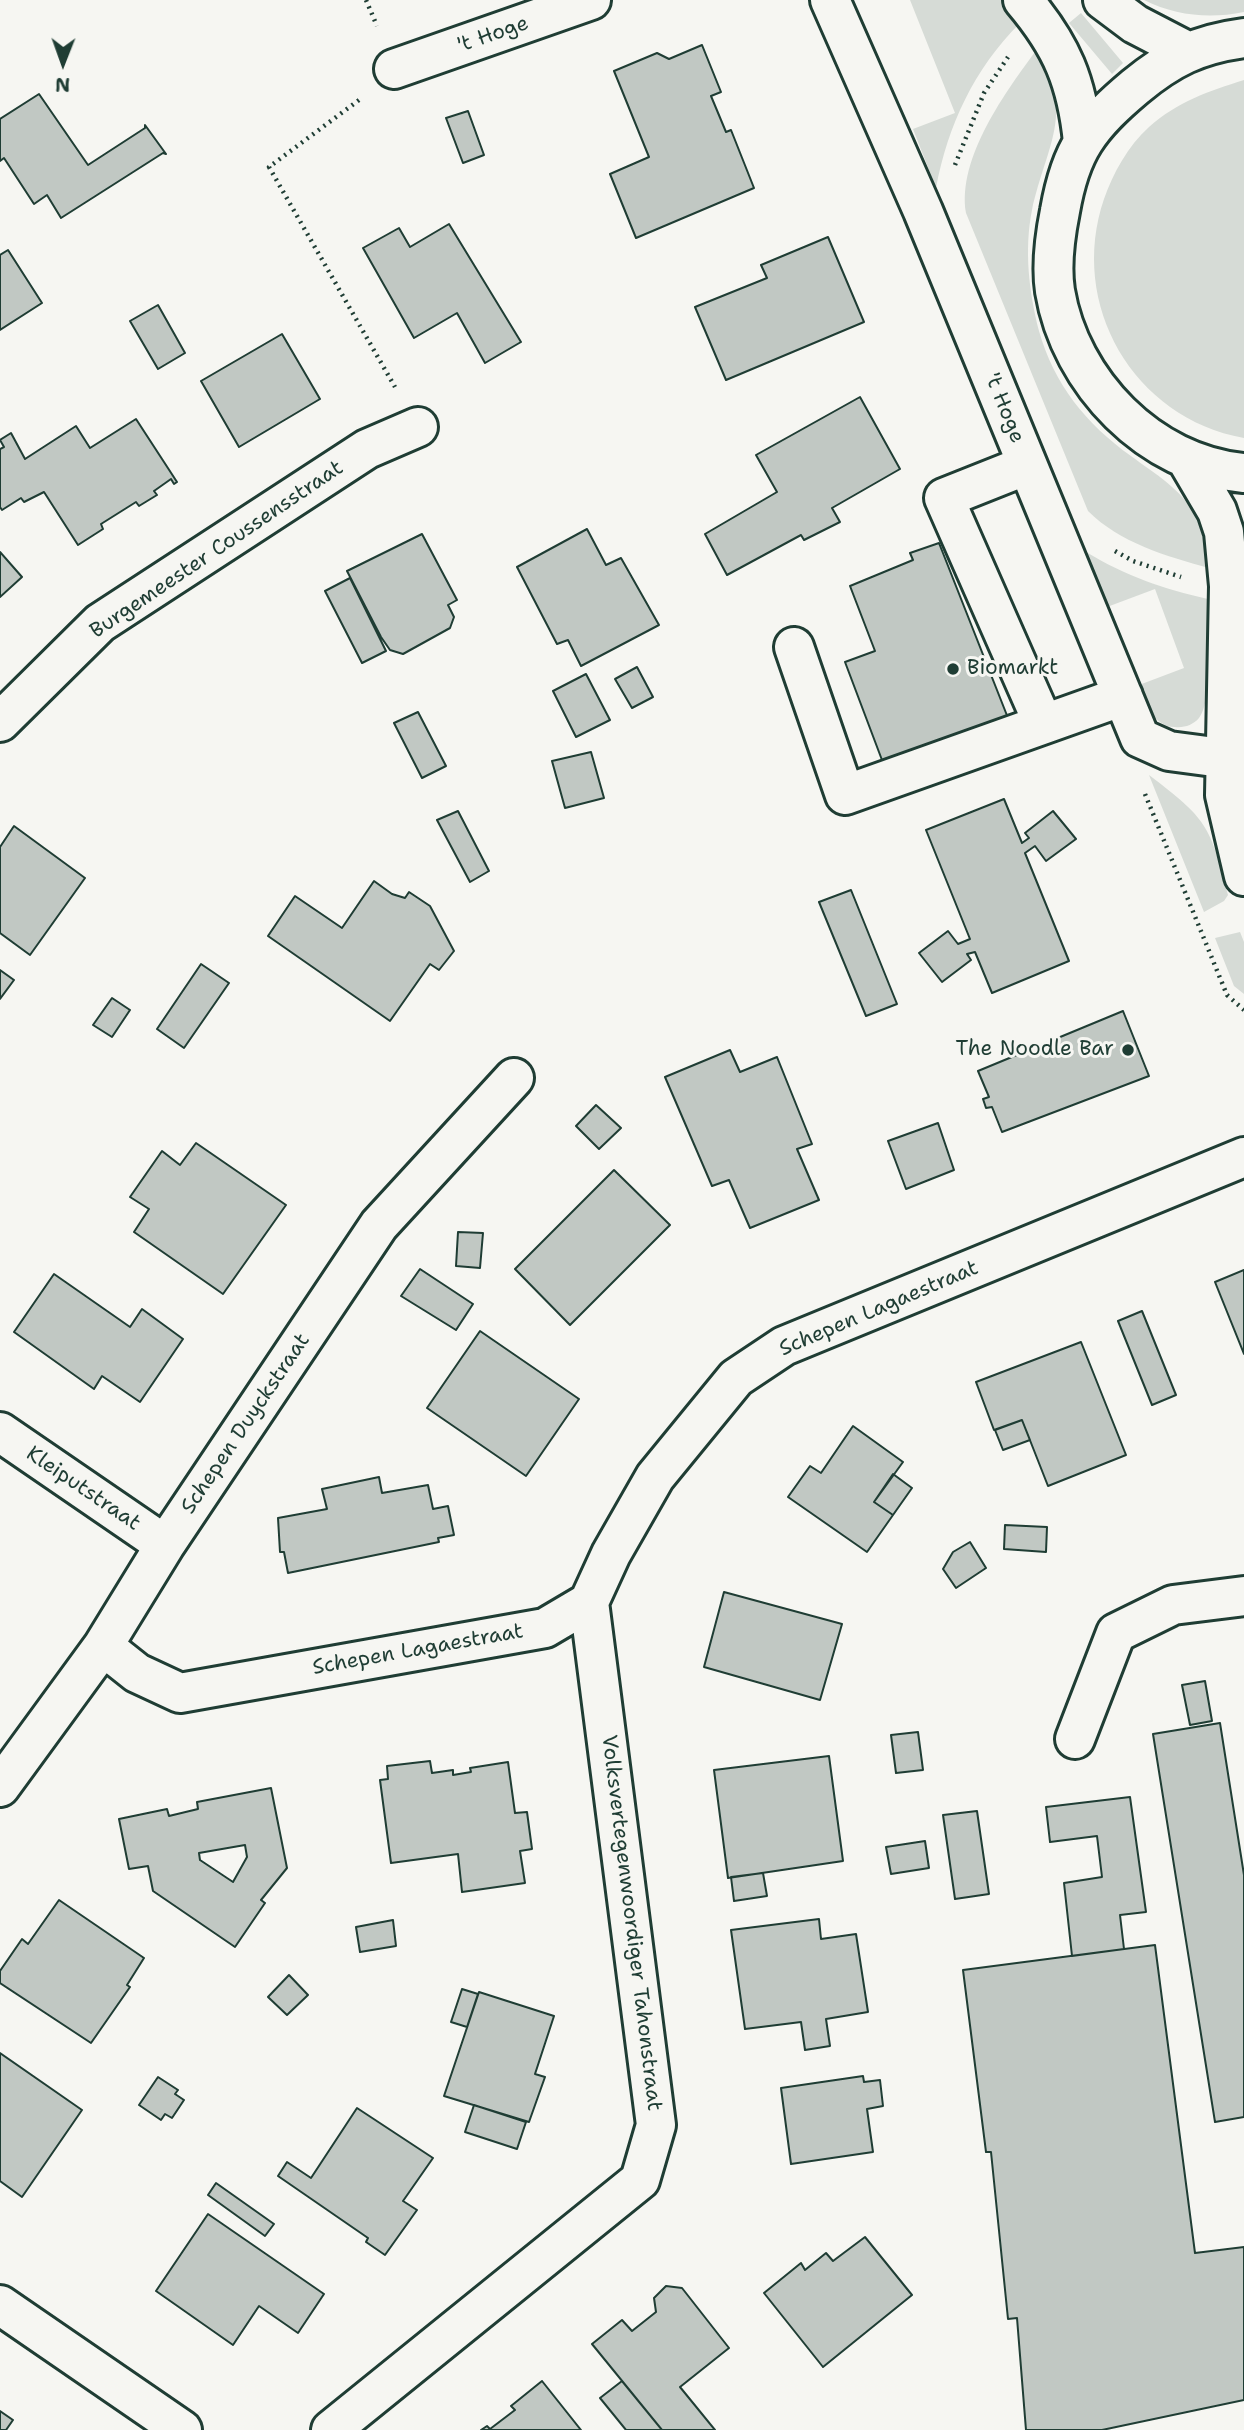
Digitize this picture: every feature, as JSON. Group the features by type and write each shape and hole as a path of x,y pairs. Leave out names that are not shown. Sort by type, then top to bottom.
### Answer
{"street":[{"name":"'t Hoge","path":"394,69 591,0"},
{"name":"'t Hoge","path":"831,0 923,211 1140,738"},
{"path":"1103,0 1135,24 1187,51"},
{"path":"1032,10 1069,68 1080,104 1083,142"},
{"path":"1244,38 1220,41 1187,51 1154,71 1114,104 1083,142 1064,188 1055,236 1055,290 1070,343 1110,406 1148,437 1187,460 1244,473"},
{"name":"Burgemeester Coussensstraat","path":"0,722 100,623 367,449 418,427"},
{"path":"1187,460 1217,511 1224,532 1229,586 1233,761 1230,828 1244,876"},
{"path":"1027,465 944,498 1043,723"},
{"path":"794,646 845,795 1123,696"},
{"path":"1140,738 1169,751 1233,761"},
{"name":"Schepen Duyckstraat","path":"0,1787 103,1646 165,1545 379,1225 514,1078"},
{"name":"Schepen Lagaestraat","path":"103,1646 137,1673 180,1693 545,1628 589,1602 611,1554 655,1477 736,1378 784,1346 1244,1157"},
{"name":"Kleiputstraat","path":"0,1432 165,1545"},
{"path":"1075,1739 1116,1633 1173,1605 1244,1596"},
{"name":"Volksvertegenwoordiger Tahonstraat","path":"331,2430 640,2180 656,2125 589,1602"},
{"path":"0,2305 182,2430"}],"path":[{"path":"953,172 967,128 984,93 1032,10"},
{"path":"394,69 373,90 269,167 418,427"},
{"path":"1113,550 1133,561 1184,578 1229,586"},
{"path":"1140,738 1139,777 1227,995 1244,1010"}],"shaded area":[{"path":"910,0 1001,0 1020,23 989,59 965,99 948,142 936,188 913,129 955,113"},
{"path":"1144,0 1244,0 1244,12 1193,15 1168,10"},
{"path":"1081,13 1123,63 1112,74 1069,23"},
{"path":"1038,48 1055,93 1056,111 1050,147 1032,210 1028,240 1030,286 1045,350 1063,385 1086,416 1115,444 1167,483 1190,507 1201,529 1209,568 1129,540 1114,532 1088,511 966,213 965,192 976,148 1012,84"},
{"path":"1244,80 1244,438 1205,426 1170,407 1141,381 1119,350 1103,315 1095,278 1095,239 1104,199 1112,179 1134,143 1160,118 1182,104"},
{"path":"1086,552 1145,581 1208,599 1207,695 1199,718 1188,726 1167,726 1161,723 1151,712 1139,685 1184,668 1155,589 1107,607"},
{"path":"1149,775 1195,814 1210,838 1228,895 1224,901 1204,912"},
{"path":"1240,932 1244,942 1244,994 1234,986 1215,938"}],"building":[{"path":"702,45 721,92 711,96 726,132 731,130 754,188 636,238 610,174 649,157 614,71 657,53 669,59"},
{"path":"39,94 88,165 145,128 145,125 166,154 163,153 61,218 47,195 34,204 4,158 0,161 0,119"},
{"path":"468,111 484,155 463,163 446,118"},
{"path":"449,224 521,342 485,363 457,313 414,338 363,248 399,228 410,247"},
{"path":"828,237 864,322 726,380 695,307 767,278 761,265"},
{"path":"8,250 42,303 0,330 0,255"},
{"path":"158,305 185,353 158,369 130,321"},
{"path":"282,334 320,399 239,447 201,381"},
{"path":"860,397 900,469 832,508 840,522 804,540 801,535 727,575 705,534 777,492 756,455"},
{"path":"136,419 177,482 174,484 171,479 154,491 157,495 139,506 136,502 101,524 103,529 78,545 44,492 24,502 21,498 2,510 0,507 0,449 4,447 0,440 11,433 25,459 76,426 90,448"},
{"path":"587,529 606,565 621,558 659,625 581,666 568,640 557,644 517,567"},
{"path":"422,534 457,600 448,605 454,617 450,628 403,654 390,650 381,637 347,571"},
{"path":"939,543 1008,718 885,768 845,662 875,651 850,586 913,560 910,553"},
{"path":"0,552 22,577 0,597"},
{"path":"350,578 386,651 362,663 325,591"},
{"path":"637,667 653,697 632,708 615,679"},
{"path":"586,674 610,720 576,737 553,691"},
{"path":"418,712 446,766 422,778 394,723"},
{"path":"591,752 604,798 565,808 552,761"},
{"path":"1004,799 1022,843 1029,838 1025,833 1053,811 1076,839 1046,861 1035,846 1025,853 1069,961 992,993 975,952 967,954 971,960 942,982 919,953 948,931 958,944 970,939 926,830"},
{"path":"458,811 489,871 470,882 437,820"},
{"path":"14,826 85,878 30,955 0,933 0,847"},
{"path":"374,881 392,894 405,898 409,892 430,906 454,951 439,970 430,964 390,1021 268,936 295,896 342,928"},
{"path":"851,890 897,1004 866,1016 819,902"},
{"path":"201,964 229,983 184,1048 157,1029"},
{"path":"0,970 14,980 0,999"},
{"path":"112,998 130,1010 112,1037 93,1025"},
{"path":"1123,1011 1149,1076 1002,1132 992,1107 986,1108 983,1099 989,1097 978,1071"},
{"path":"730,1050 740,1072 777,1057 812,1144 797,1149 819,1200 750,1228 729,1180 712,1186 665,1077"},
{"path":"596,1105 621,1128 599,1149 576,1126"},
{"path":"938,1123 954,1170 906,1189 888,1141"},
{"path":"196,1143 286,1205 223,1294 134,1232 149,1209 130,1197 162,1151 180,1165"},
{"path":"614,1170 670,1225 570,1325 515,1269"},
{"path":"458,1232 483,1233 480,1268 456,1266"},
{"path":"420,1269 473,1304 456,1330 401,1296"},
{"path":"1244,1270 1244,1354 1215,1282"},
{"path":"54,1274 130,1327 142,1309 183,1339 140,1402 102,1376 94,1389 14,1332"},
{"path":"1142,1311 1176,1395 1152,1405 1118,1321"},
{"path":"480,1331 579,1399 526,1476 427,1408"},
{"path":"1081,1342 1126,1455 1048,1486 1022,1420 994,1430 976,1382"},
{"path":"1022,1420 1030,1440 1003,1450 995,1430"},
{"path":"853,1426 903,1462 874,1502 893,1515 867,1552 788,1497 810,1466 821,1473"},
{"path":"893,1474 912,1488 893,1515 874,1502"},
{"path":"379,1477 382,1493 428,1485 433,1509 448,1506 454,1535 438,1538 439,1542 288,1573 284,1552 280,1552 278,1518 327,1509 322,1489"},
{"path":"1005,1525 1047,1527 1046,1552 1004,1549"},
{"path":"970,1542 986,1568 956,1588 943,1569 953,1552"},
{"path":"724,1592 842,1624 820,1700 704,1667"},
{"path":"1205,1681 1212,1721 1190,1725 1182,1685"},
{"path":"1220,1723 1244,1875 1244,2117 1215,2122 1153,1734"},
{"path":"918,1732 923,1770 896,1773 891,1735"},
{"path":"829,1756 843,1861 728,1878 714,1770"},
{"path":"430,1761 432,1773 453,1770 453,1775 471,1772 470,1768 508,1762 515,1813 527,1812 532,1849 520,1851 525,1883 462,1892 458,1854 391,1863 380,1780 388,1779 387,1766"},
{"path":"271,1788 287,1868 261,1900 265,1903 235,1947 153,1891 148,1866 129,1869 119,1819 167,1809 169,1816 198,1809 197,1802","holes":["245,1845 247,1857 233,1882 200,1860 199,1853"]},
{"path":"1130,1797 1146,1912 1120,1915 1124,1949 1072,1956 1064,1883 1102,1877 1097,1836 1050,1842 1046,1807"},
{"path":"977,1811 989,1894 955,1899 943,1815"},
{"path":"925,1841 929,1868 891,1874 886,1847"},
{"path":"763,1873 767,1896 734,1901 731,1877"},
{"path":"59,1900 144,1958 127,1985 130,1987 91,2043 0,1983 0,1971 22,1939 28,1944"},
{"path":"819,1919 821,1939 856,1934 868,2012 826,2019 830,2046 805,2050 801,2022 745,2029 731,1930"},
{"path":"393,1920 396,1946 360,1952 356,1927"},
{"path":"1155,1945 1195,2253 1244,2247 1244,2400 1102,2430 1026,2430 1017,2318 1008,2319 991,2152 986,2152 963,1970"},
{"path":"289,1975 308,1995 287,2015 268,1997"},
{"path":"462,1989 478,1994 467,2027 451,2022"},
{"path":"479,1992 554,2016 535,2074 545,2077 529,2122 444,2096"},
{"path":"0,2053 82,2110 22,2197 0,2181"},
{"path":"863,2076 864,2082 880,2080 883,2106 867,2109 873,2152 791,2164 781,2088"},
{"path":"158,2077 178,2090 175,2094 184,2100 172,2118 165,2114 161,2120 139,2105"},
{"path":"474,2105 526,2122 517,2149 465,2132"},
{"path":"357,2108 433,2158 403,2201 417,2210 385,2255 366,2242 368,2238 278,2176 287,2162 311,2178"},
{"path":"216,2183 274,2224 265,2236 208,2195"},
{"path":"208,2214 324,2294 298,2333 259,2306 233,2345 156,2291"},
{"path":"865,2237 912,2295 823,2367 764,2293 801,2263 805,2270 826,2253 833,2261"},
{"path":"666,2286 682,2288 729,2348 680,2387 715,2430 662,2430 592,2344 622,2320 632,2331 656,2312 654,2298"},
{"path":"542,2381 581,2430 481,2430 487,2426 490,2429 515,2410 511,2406"},
{"path":"622,2381 662,2430 626,2430 600,2398"},
{"path":"0,2411 13,2420 6,2430 0,2430"}],"place":[{"name":"Biomarkt","path":"953,669"},
{"name":"The Noodle Bar","path":"1128,1050"}]}
